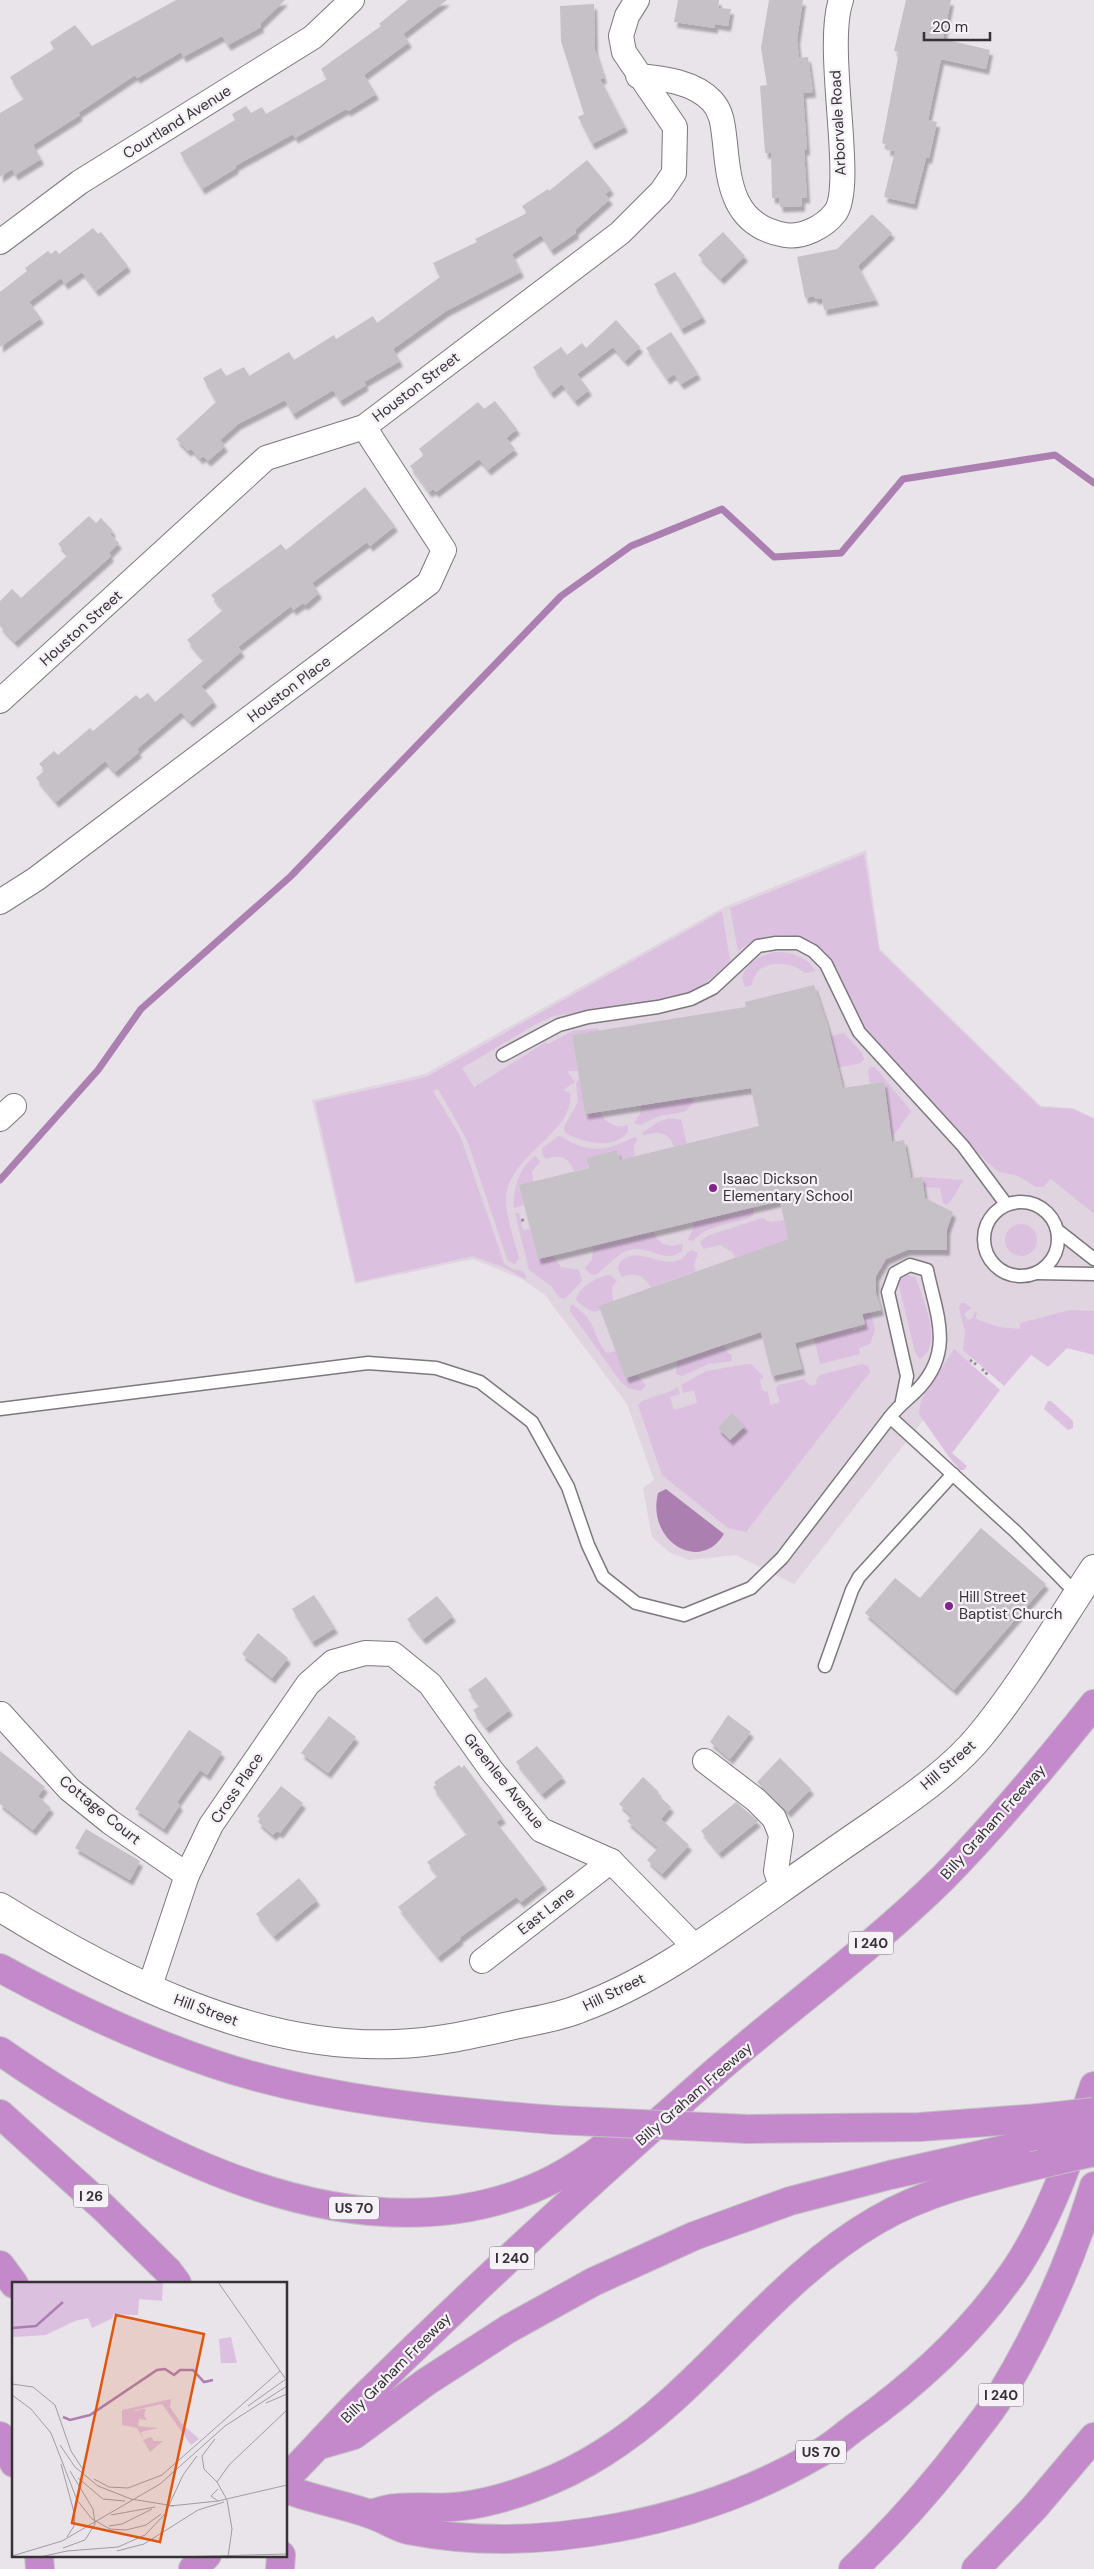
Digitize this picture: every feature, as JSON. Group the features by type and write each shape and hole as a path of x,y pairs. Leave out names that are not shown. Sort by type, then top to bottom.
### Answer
{"highway":[{"name":"Billy Graham Freeway","path":"288,2476 321,2444 361,2400 450,2314 708,2078 848,1964 942,1879 1022,1793 1094,1704"},
{"path":"0,1968 54,1998 131,2033 216,2064 283,2082 377,2102 462,2113 555,2120 748,2129 920,2127 1094,2128"},
{"name":"US 70","path":"0,2051 47,2084 107,2119 175,2155 245,2182 311,2201 371,2211 424,2214 475,2206 532,2189 567,2172 609,2144 671,2092 708,2078"},
{"name":"US 70","path":"288,2490 312,2499 371,2514 405,2530 468,2537 531,2538 591,2532 673,2514 742,2490 817,2455 889,2403 940,2360 1016,2269 1048,2209 1074,2148 1094,2086"},
{"path":"321,2444 354,2435 426,2382 508,2329 593,2282 694,2236 790,2201 890,2175 1094,2112"},
{"name":"I 26","path":"0,2114 104,2208 177,2282"},
{"path":"371,2514 396,2508 462,2506 501,2499 549,2481 602,2454 654,2418 696,2380 792,2284 839,2245 877,2220 919,2200 969,2182 1094,2152"},
{"name":"I 240","path":"853,2569 897,2527 951,2464 1000,2397 1061,2279 1081,2228 1094,2186"},
{"path":"0,2265 13,2282"},
{"path":"0,2436 12,2459"},
{"path":"976,2569 1034,2508 1094,2436"},
{"path":"39,2556 40,2569"},
{"path":"193,2569 206,2556"},
{"path":"280,2569 281,2556"}],"street":[{"name":"Courtland Avenue","path":"0,242 80,182 312,38 352,0"},
{"name":"Houston Street","path":"0,702 266,458 364,427 620,233 661,192 674,172 676,151 675,127 638,76 624,52 621,36 627,16 637,0"},
{"name":"Arborvale Road","path":"638,76 664,78 691,88 711,99 723,121 731,189 746,216 757,225 787,235 813,230 836,212 839,202 842,166 834,51 836,21 841,0"},
{"name":"Houston Place","path":"0,902 44,873 429,583 444,550 364,427"},
{"name":"Hill Street","path":"0,1907 61,1945 150,1989 229,2020 273,2030 354,2044 396,2044 453,2039 579,2010 626,1988 696,1948 899,1806 949,1767 979,1737 1094,1569"},
{"name":"Cross Place","path":"150,1989 187,1875 211,1825 308,1684 333,1662 365,1652 393,1654"},
{"name":"Greenlee Avenue","path":"393,1654 430,1684 492,1771 541,1830 611,1861 696,1948"},
{"name":"Cottage Court","path":"1,1714 69,1789 110,1822 187,1875"},
{"path":"705,1761 756,1800 774,1818 781,1835 776,1871 782,1888"},
{"name":"East Lane","path":"482,1961 611,1861"}],"lane":[{"path":"503,1055 559,1025 588,1017 658,1007 691,999 713,988 758,946 776,943 798,943 813,950 826,964 859,1032 963,1146 1006,1204"},
{"path":"1019,1201 1032,1203 1043,1209 1052,1218 1057,1230 1058,1243 1055,1256 1047,1266 1036,1273 1024,1277 1001,1272 986,1254 983,1243 988,1220 995,1211 1006,1204 1019,1201"},
{"path":"1057,1230 1094,1259"},
{"path":"0,1409 368,1364 436,1368 480,1382 532,1422 568,1487 588,1545 603,1578 636,1603 684,1615 750,1588 782,1558 890,1416 902,1402 920,1387 936,1365 942,1341 927,1270 910,1265 895,1273 888,1292 907,1376 902,1402"},
{"path":"1036,1273 1094,1274"},
{"path":"890,1416 1016,1532 1078,1594"},
{"path":"825,1666 852,1590 859,1577 953,1474"}],"path":[{"path":"522,1219 524,1223"},
{"path":"970,1360 977,1365"},
{"path":"982,1369 988,1375"}],"shaded area":[{"name":"Isaac Dickson Elementary School","path":"866,850 880,949 1041,1106 1073,1108 1094,1118 1094,1343 985,1342 794,1584 736,1555 689,1560 669,1552 652,1537 643,1488 654,1480 627,1404 545,1295 522,1279 473,1259 355,1284 312,1100 425,1074 724,907"},
{"path":"864,854 879,950 1040,1107 1073,1109 1094,1119 1094,1214 1051,1179 1043,1187 1036,1187 1018,1176 999,1172 985,1160 866,1031 835,966 821,949 801,938 779,935 758,939 738,951 730,908"},
{"path":"722,911 730,961 718,973 700,986 678,997 554,1016 536,1024 462,1068 474,1087 546,1042 548,1044 573,1031 598,1028 599,1031 572,1036 578,1071 567,1071 575,1082 563,1090 570,1093 569,1106 564,1118 512,1176 507,1190 506,1207 519,1258 515,1264 508,1261 467,1140 438,1089 433,1091 461,1138 504,1263 512,1269 523,1271 527,1280 505,1268 473,1256 356,1282 315,1102 426,1077"},
{"path":"776,952 799,956 816,971 805,973 791,965 774,964 759,970 754,976 752,985 745,987 742,977 751,963 760,957"},
{"path":"844,1033 862,1053 864,1059 861,1063 838,1068 830,1036"},
{"path":"870,1067 875,1067 911,1111 892,1138 884,1082 870,1084 868,1071"},
{"path":"579,1079 585,1114 600,1112 605,1119 615,1126 628,1125 628,1132 622,1138 606,1143 598,1143 589,1142 565,1133 564,1127 578,1102 576,1083"},
{"path":"692,1097 694,1102 684,1112 659,1116 640,1125 634,1123 640,1114 641,1105"},
{"path":"669,1118 681,1120 687,1144 674,1147 666,1135 653,1133 644,1136 642,1133 658,1122"},
{"path":"559,1136 577,1145 593,1149 607,1148 634,1137 638,1139 634,1145 635,1157 620,1160 617,1150 586,1158 588,1168 574,1171 567,1160 560,1157 546,1159 542,1154 542,1148"},
{"path":"536,1156 540,1162 532,1171 533,1182 519,1186 524,1205 514,1208 514,1194 518,1179 526,1165"},
{"path":"922,1177 964,1180 946,1205 943,1203 940,1188 924,1187"},
{"path":"754,1207 753,1216 714,1227 692,1241 688,1240 693,1228 693,1222"},
{"path":"515,1213 519,1213 523,1230 530,1229 538,1259 553,1256 561,1267 579,1270 582,1281 565,1299 559,1297 551,1286 529,1270"},
{"path":"762,1218 771,1222 784,1220 788,1239 735,1258 732,1252 720,1245 703,1249 700,1242 707,1236"},
{"path":"1021,1224 1033,1228 1037,1240 1033,1252 1021,1256 1009,1252 1005,1240 1009,1228"},
{"path":"653,1231 661,1243 674,1246 683,1243 682,1251 676,1255 664,1256 646,1250 633,1249 617,1256 595,1275 590,1274 585,1268 592,1260 593,1246"},
{"path":"691,1250 698,1253 694,1265 696,1271 651,1287 642,1277 631,1274 622,1277 618,1269 620,1262 627,1257 641,1256 671,1262 681,1259"},
{"path":"610,1275 617,1281 612,1287 613,1301 608,1306 599,1311 591,1311 576,1300 580,1291 589,1283"},
{"path":"908,1275 915,1277 918,1283 930,1323 930,1344 927,1353 920,1359 915,1352 899,1286 901,1278"},
{"path":"866,1294 875,1330 870,1344 859,1348 860,1354 820,1364 814,1338 852,1327 853,1331 865,1326 862,1313"},
{"path":"961,1303 965,1303 971,1308 964,1314 968,1320 973,1318 975,1311 977,1313 975,1318 979,1320 999,1327 1020,1329 1020,1323 1070,1310 1094,1311 1094,1355 1067,1348 1048,1367 1031,1355 1004,1386 963,1350 965,1332 959,1307"},
{"path":"573,1305 587,1317 607,1353 616,1351 626,1378 636,1375 646,1385 641,1391 628,1388 620,1381 570,1311 570,1306"},
{"path":"723,1345 728,1353 732,1355 731,1361 708,1364 682,1376 676,1374 677,1361"},
{"path":"954,1349 1000,1390 952,1453 967,1466 964,1470 960,1470 949,1457 919,1414 921,1400"},
{"path":"751,1364 763,1376 760,1380 762,1390 768,1392 770,1405 780,1402 776,1390 778,1385 804,1379 810,1386 817,1384 816,1380 820,1375 862,1364 868,1366 870,1372 746,1532 728,1528 662,1475 638,1405 645,1400 678,1387 680,1394 670,1397 674,1410 697,1403 694,1390 683,1393 681,1385 706,1371"},
{"path":"1048,1401 1051,1401 1073,1421 1073,1428 1068,1430 1044,1409"},
{"path":"666,1489 724,1534 714,1546 702,1551 689,1551 677,1546 667,1538 660,1525 656,1510 658,1493"}],"building":[{"path":"176,0 285,0 260,24 261,27 228,45 222,36 183,57 181,52 137,78 135,75 78,113 80,115 33,145 41,159 15,175 12,169 0,177 0,113 24,99 10,77 54,49 50,42 75,25 92,46"},
{"path":"408,0 447,0 403,34 409,42 364,75 376,94 348,111 346,109 295,138 293,134 235,166 236,168 202,189 180,153 235,120 232,114 246,106 251,113 262,107 266,114 327,79 321,69 381,26 379,24"},
{"path":"678,0 719,0 718,8 731,9 728,26 715,24 715,28 674,22"},
{"path":"769,0 803,0 797,39 799,58 808,57 813,92 803,93 807,150 804,150 807,198 802,198 802,206 780,207 779,198 772,198 771,153 765,153 760,86 767,85 761,48"},
{"path":"906,0 951,0 943,39 990,50 986,69 941,59 928,120 937,122 929,158 926,158 914,204 884,197 895,151 887,150 888,145 882,143 899,52 894,51"},
{"path":"594,4 595,50 604,78 600,79 625,127 592,144 578,117 584,114 561,41 560,6"},
{"path":"587,160 611,189 605,194 610,199 575,230 576,233 551,250 541,235 512,254 521,272 446,311 393,349 400,361 364,382 366,385 340,401 333,390 293,414 285,400 238,424 220,440 225,446 208,461 203,456 200,459 191,449 188,451 176,439 216,402 203,378 221,368 226,376 244,367 249,376 289,352 294,360 334,335 336,339 373,316 377,323 440,277 433,263 477,242 475,239 527,213 522,206 548,189 549,191"},
{"path":"872,214 892,233 858,266 876,300 824,310 822,298 815,299 814,296 805,298 797,257 837,249"},
{"path":"93,228 98,234 101,232 128,266 96,291 82,272 65,284 61,278 29,302 41,318 0,347 0,292 27,271 25,268 48,251 51,254 56,250 59,254"},
{"path":"723,232 745,256 721,279 698,255"},
{"path":"675,272 703,317 681,329 654,284"},
{"path":"616,320 640,347 625,361 613,347 577,374 589,390 575,401 562,384 551,393 533,367 561,347 567,355 582,343 586,348"},
{"path":"671,332 698,374 681,384 674,374 667,379 646,348"},
{"path":"495,401 517,429 506,438 515,449 488,470 479,459 436,492 433,489 429,492 410,466 424,455 419,449 478,402 484,409"},
{"path":"365,487 395,526 370,546 367,542 312,583 319,593 305,605 303,603 293,610 291,606 238,647 242,651 201,686 214,701 190,722 181,712 137,749 139,752 115,772 105,761 56,802 36,778 45,770 39,764 54,751 58,755 90,728 93,731 136,695 140,699 148,693 155,702 204,660 187,640 223,610 211,595 281,544 286,550"},
{"path":"89,516 96,523 101,518 113,531 110,534 119,543 109,553 111,556 15,642 0,626 0,601 12,589 21,598 68,555 58,544"},
{"name":"Isaac Dickson Elementary School","path":"814,985 828,1027 843,1088 884,1082 892,1142 904,1140 911,1178 922,1177 925,1198 953,1212 947,1229 947,1250 907,1250 886,1259 876,1276 876,1293 881,1310 862,1314 865,1324 795,1343 802,1369 772,1376 761,1332 626,1378 599,1306 788,1239 780,1201 538,1259 519,1185 589,1168 586,1158 617,1150 620,1160 759,1126 751,1088 585,1114 572,1035 746,1007 745,1002"},
{"path":"732,1413 745,1426 730,1440 718,1428"},
{"name":"Hill Street Baptist Church","path":"981,1528 1046,1584 954,1690 865,1613 895,1578 920,1598"},
{"path":"314,1595 335,1628 312,1642 292,1609"},
{"path":"437,1596 453,1616 423,1639 407,1619"},
{"path":"258,1633 288,1658 272,1678 242,1654"},
{"path":"486,1677 510,1710 486,1728 473,1710 480,1706 468,1690"},
{"path":"728,1715 751,1732 730,1759 710,1742"},
{"path":"329,1716 356,1737 328,1773 301,1753"},
{"path":"189,1730 222,1752 207,1775 200,1770 177,1802 180,1805 164,1829 135,1809"},
{"path":"537,1746 563,1777 542,1794 516,1762"},
{"path":"0,1751 45,1787 38,1796 51,1808 33,1830 0,1804"},
{"path":"780,1758 811,1789 788,1812 757,1782"},
{"path":"459,1765 462,1768 464,1765 503,1818 496,1822 544,1884 521,1902 516,1897 459,1938 461,1939 438,1957 398,1907 438,1876 427,1862 467,1834 433,1787 436,1785 434,1782"},
{"path":"643,1777 671,1807 661,1819 689,1845 662,1874 647,1860 658,1848 627,1821 632,1816 619,1804"},
{"path":"281,1786 303,1803 280,1833 277,1831 273,1835 258,1822 260,1819 257,1816"},
{"path":"736,1802 758,1821 719,1853 701,1831"},
{"path":"86,1829 140,1861 130,1880 75,1848"},
{"path":"299,1878 317,1900 274,1936 256,1914"}],"waterway":[{"path":"0,1180 98,1070 141,1009 291,876 561,596 631,546 722,509 774,557 841,553 903,479 1055,455 1094,483"}],"place":[{"name":"Isaac Dickson Elementary School","path":"713,1188"},
{"name":"Hill Street Baptist Church","path":"949,1606"}]}
